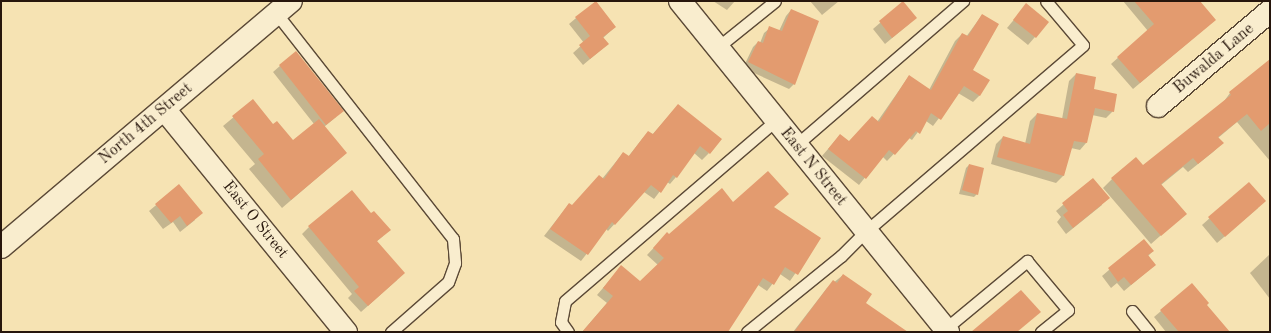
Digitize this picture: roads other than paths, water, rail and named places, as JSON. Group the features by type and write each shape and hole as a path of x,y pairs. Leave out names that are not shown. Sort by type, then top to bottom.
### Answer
{"street":[{"name":"East N Street","path":"680,1 865,232 947,330"},
{"path":"1262,1 1270,10"},
{"name":"North 4th Street","path":"1,247 283,7"},
{"name":"Buwalda Lane","path":"1158,106 1270,10"},
{"name":"East O Street","path":"164,109 346,332"}],"lane":[{"path":"718,47 775,1"},
{"path":"796,145 963,1"},
{"path":"746,332 841,256 865,232 1083,45 1046,1"},
{"path":"283,7 453,239 455,263 448,282 391,332"},
{"path":"568,332 562,322 565,301 776,120"},
{"path":"947,330 1027,261 1068,310 1041,332"},
{"path":"1132,311 1149,332"}]}
